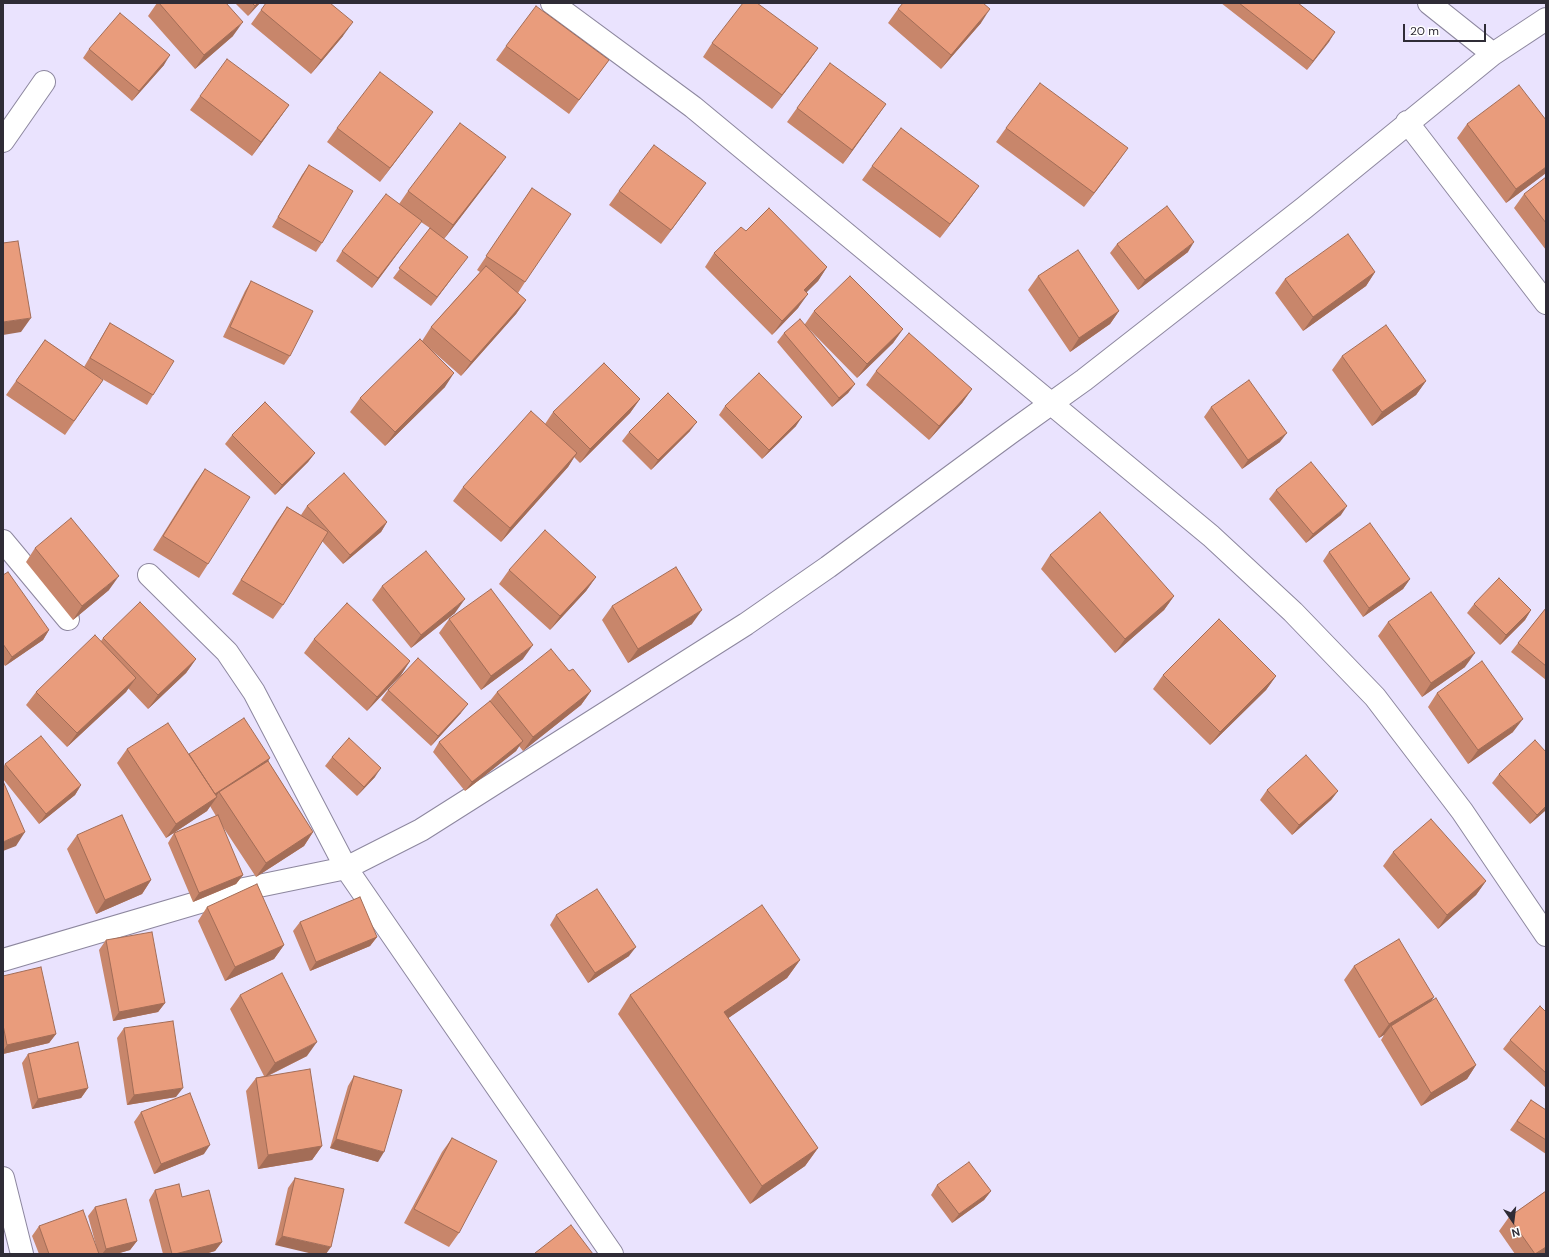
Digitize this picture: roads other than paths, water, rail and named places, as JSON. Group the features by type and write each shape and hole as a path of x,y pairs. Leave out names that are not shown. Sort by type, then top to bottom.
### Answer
{"street":[{"path":"552,3 693,107 1211,536 1293,612 1375,697 1462,811 1546,935"},
{"path":"1429,3 1492,54"},
{"path":"3,960 244,889 346,868 421,830 746,624 828,567 1084,380 1298,213 1407,122 1492,54 1546,19"},
{"path":"3,141 44,82"},
{"path":"1407,122 1546,303"},
{"path":"3,541 68,619"},
{"path":"149,575 227,652 254,692 346,868 612,1254"},
{"path":"3,1178 22,1254"}]}
